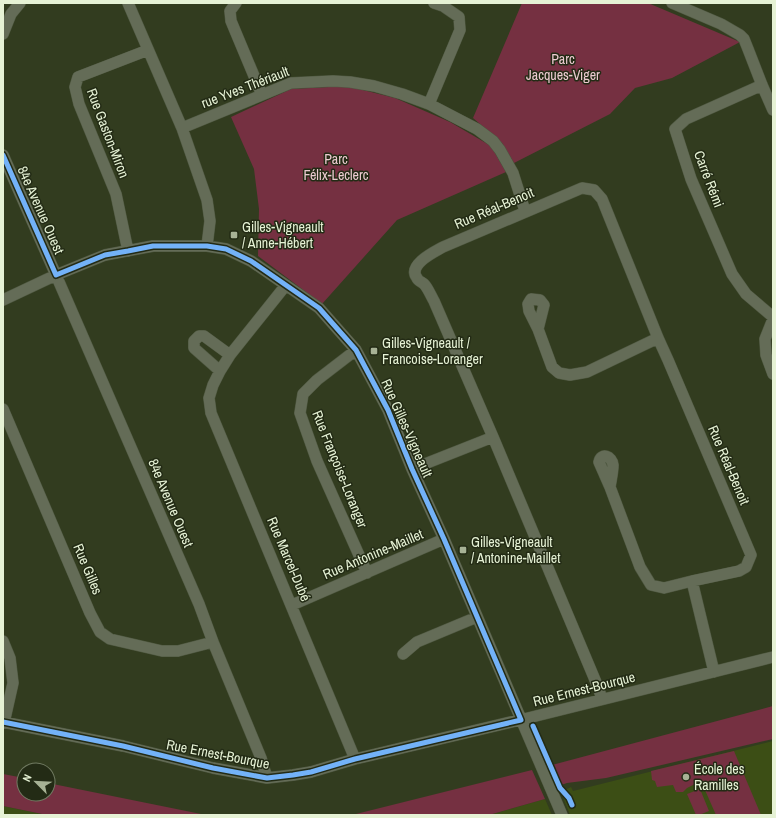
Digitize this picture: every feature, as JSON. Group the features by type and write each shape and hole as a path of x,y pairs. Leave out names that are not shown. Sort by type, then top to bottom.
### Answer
{"street":[{"path":"3,34 11,14 20,3"},
{"path":"128,3 182,128 207,200 210,221 207,246"},
{"path":"236,3 230,10 231,21 262,95"},
{"path":"429,104 460,30 459,17 443,6 434,3"},
{"path":"672,3 721,24 740,34 744,39 773,110"},
{"name":"Rue Gaston-Miron","path":"128,251 116,194 79,104 75,87 78,77 148,50"},
{"name":"rue Yves Thériault","path":"182,128 291,83 317,81 350,82 374,86 429,104 477,129 493,141 513,173 525,211"},
{"name":"Carré Rémi","path":"762,85 686,118 675,130 691,179 732,274 746,294 773,318"},
{"name":"84e Avenue Ouest","path":"3,154 199,604 213,642 261,758 267,778"},
{"name":"Rue Réal-Benoit","path":"602,699 493,437 434,301 425,285 417,278 414,272 416,267 425,257 442,247 582,188 594,190 602,199 658,338 672,367 752,555 746,568 739,571 664,588 650,585 640,567 610,487"},
{"name":"Rue Gilles-Vigneault","path":"3,300 56,275 105,256 153,246 207,246 226,249 252,261 319,308 356,350 388,410 412,469 444,539 562,815"},
{"name":"Rue Marcel-Dubé","path":"286,285 230,355 220,371 213,385 209,398 211,413 355,759"},
{"path":"773,318 765,339 766,355 773,374"},
{"path":"538,329 552,367 559,373 570,375 587,372 658,338"},
{"path":"220,371 194,348 194,341 199,336 204,336 230,355"},
{"name":"Rue Françoise-Loranger","path":"356,350 303,394 300,413 318,461 367,573"},
{"name":"Rue Gilles","path":"3,409 90,613 100,632 110,639 162,651 178,651 213,642"},
{"path":"412,469 493,437"},
{"name":"Rue Antonine-Maillet","path":"292,605 444,539"},
{"path":"692,581 714,672"},
{"path":"403,654 417,642 477,617"},
{"path":"3,641 10,658 13,683 4,723"},
{"name":"Rue Ernest-Bourque","path":"4,723 123,746 213,768 267,778 311,772 355,759 521,720 773,657"}],"shaded area":[{"name":"École des Ramilles","path":"773,741 773,815 570,815 561,792 571,787 573,791"},
{"path":"545,799 552,815 489,815"},
{"path":"3,806 47,815 3,815"}],"green space":[{"name":"Parc Jacques-Viger","path":"522,3 648,3 740,42 672,78 635,88 610,114 514,163 502,143 473,118"},
{"name":"Parc Félix-Leclerc","path":"347,86 395,98 450,122 491,146 506,172 397,220 322,304 258,256 259,209 254,169 231,117 291,89"},
{"path":"773,706 773,739 606,778 561,785 552,765"},
{"path":"734,751 761,815 716,815 701,781 687,788 683,792 676,792 673,785 657,787 655,781 652,780 651,771"},
{"path":"532,770 545,799 489,815 352,815"},
{"path":"3,774 16,776 16,802 56,802 56,785 206,815 47,815 3,806"},
{"path":"700,789 709,811 696,815 687,794"}],"cycle path":[{"path":"3,155 56,275 105,255 153,246 207,246 226,249 251,261 319,308 356,350 388,410 412,469 444,539 521,720 355,759 311,772 267,778 213,768 123,746 3,722"},
{"path":"533,726 560,788 569,798 572,805"}],"place":[{"name":"Gilles-Vigneault / Anne-Hébert","path":"234,235"},
{"name":"Gilles-Vigneault / Francoise-Loranger","path":"374,351"},
{"name":"Gilles-Vigneault / Antonine-Maillet","path":"463,550"},
{"name":"École des Ramilles","path":"686,777"}]}
